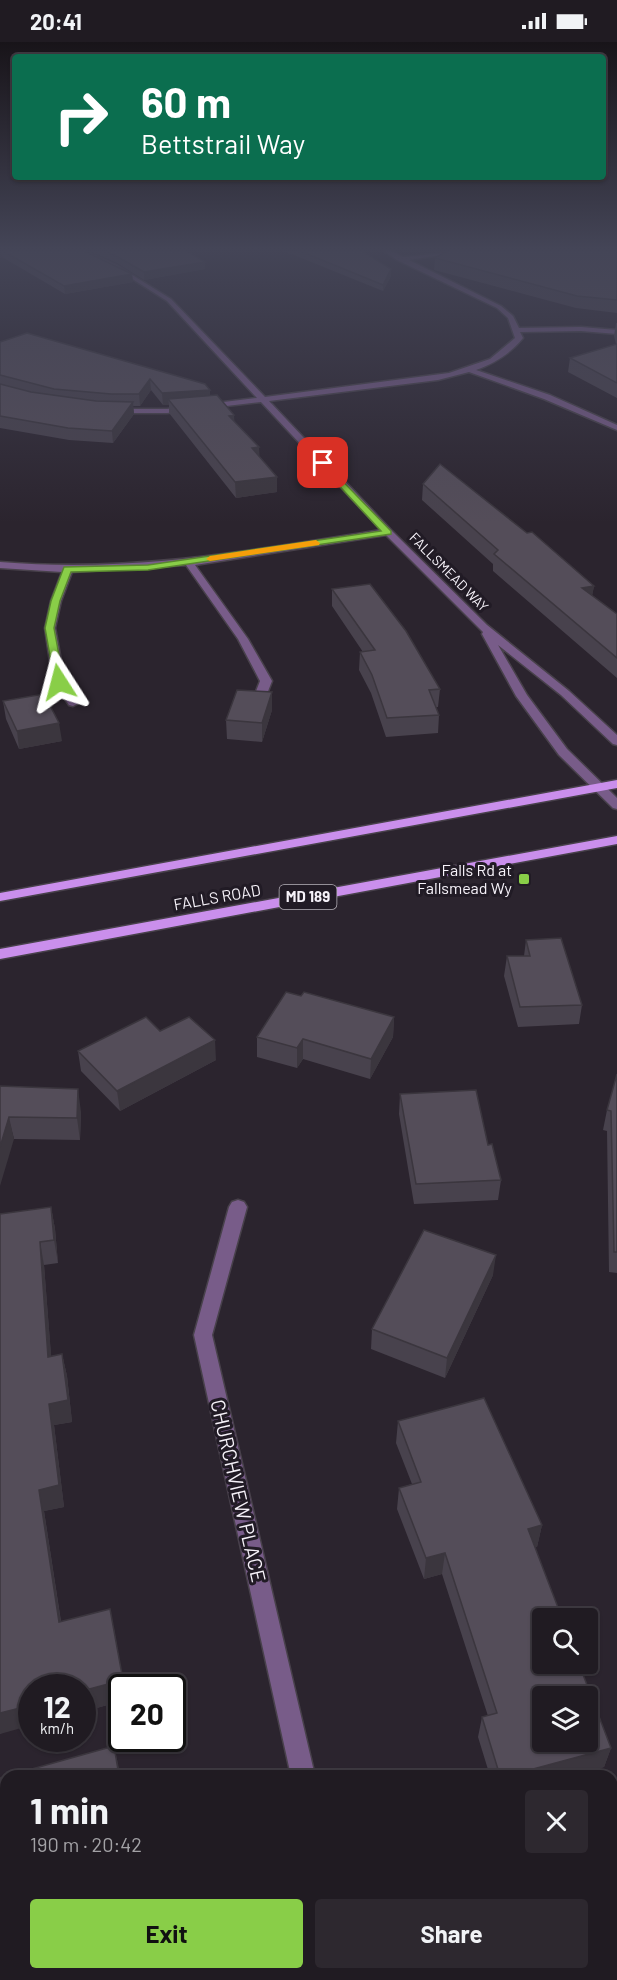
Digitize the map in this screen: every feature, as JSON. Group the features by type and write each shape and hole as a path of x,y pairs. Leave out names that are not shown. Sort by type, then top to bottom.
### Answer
{"main road":[{"path":"0,897 617,784"},
{"name":"FALLS ROAD","path":"0,954 617,840"}],"street":[{"name":"FALLSMEAD WAY","path":"209,341 388,532 483,627 565,693 617,741"},
{"path":"106,411 167,411 438,378 472,371 509,351 516,341"},
{"path":"472,371 547,397 617,428"},
{"path":"0,565 34,569 148,568 388,532"},
{"path":"188,562 243,639 266,681 259,699"},
{"path":"68,569 56,601 50,628 59,682 73,703"},
{"name":"FALLSMEAD WAY","path":"483,627 522,696 570,762 617,805"},
{"name":"CHURCHVIEW PLACE","path":"238,1207 203,1335 302,1770"}],"building":[{"path":"56,341 205,384 210,390 162,393 150,379 139,394 54,389 0,375 0,342"},
{"path":"617,344 617,383 570,358"},
{"path":"0,384 31,392 96,401 133,402 112,431 68,428 0,416"},
{"path":"217,395 234,415 229,416 259,447 252,448 277,477 235,482 168,399"},
{"path":"440,464 527,533 532,532 594,586 582,588 617,614 617,658 494,554 498,550 423,484"},
{"path":"370,584 406,631 440,689 429,690 439,715 387,718 372,675 360,652 375,650 332,589"},
{"path":"237,690 272,692 262,723 226,720"},
{"path":"44,694 59,723 17,731 3,701"},
{"path":"561,938 582,1005 520,1007 507,956 530,956 526,940"},
{"path":"286,992 301,996 304,992 394,1017 371,1059 303,1039 297,1048 257,1037"},
{"path":"146,1017 160,1031 189,1017 215,1040 117,1091 78,1051"},
{"path":"617,1074 617,1252 614,1252 611,1111 607,1110"},
{"path":"0,1086 78,1089 77,1118 9,1117 0,1147"},
{"path":"476,1090 488,1145 492,1144 501,1180 416,1184 400,1094"},
{"path":"51,1207 54,1240 40,1242 48,1357 62,1354 68,1400 49,1404 59,1485 39,1490 59,1622 110,1609 122,1674 108,1674 108,1684 96,1687 96,1674 18,1674 18,1708 0,1713 0,1214"},
{"path":"424,1230 496,1255 447,1358 372,1329"},
{"path":"484,1398 542,1525 528,1529 558,1608 532,1608 532,1674 583,1674 587,1686 532,1686 532,1752 596,1752 529,1770 498,1770 482,1717 497,1713 445,1553 426,1558 399,1488 421,1482 398,1421"},
{"path":"598,1714 611,1748 598,1752"},
{"path":"108,1748 108,1752 115,1752 118,1770 28,1770"}],"slow traffic":[{"path":"210,559 316,543"}],"place":[{"name":"Falls Rd at Fallsmead Wy","path":"524,879"}],"route":[{"path":"59,682 50,628 56,601 68,569 148,568 388,532 323,463"}]}
